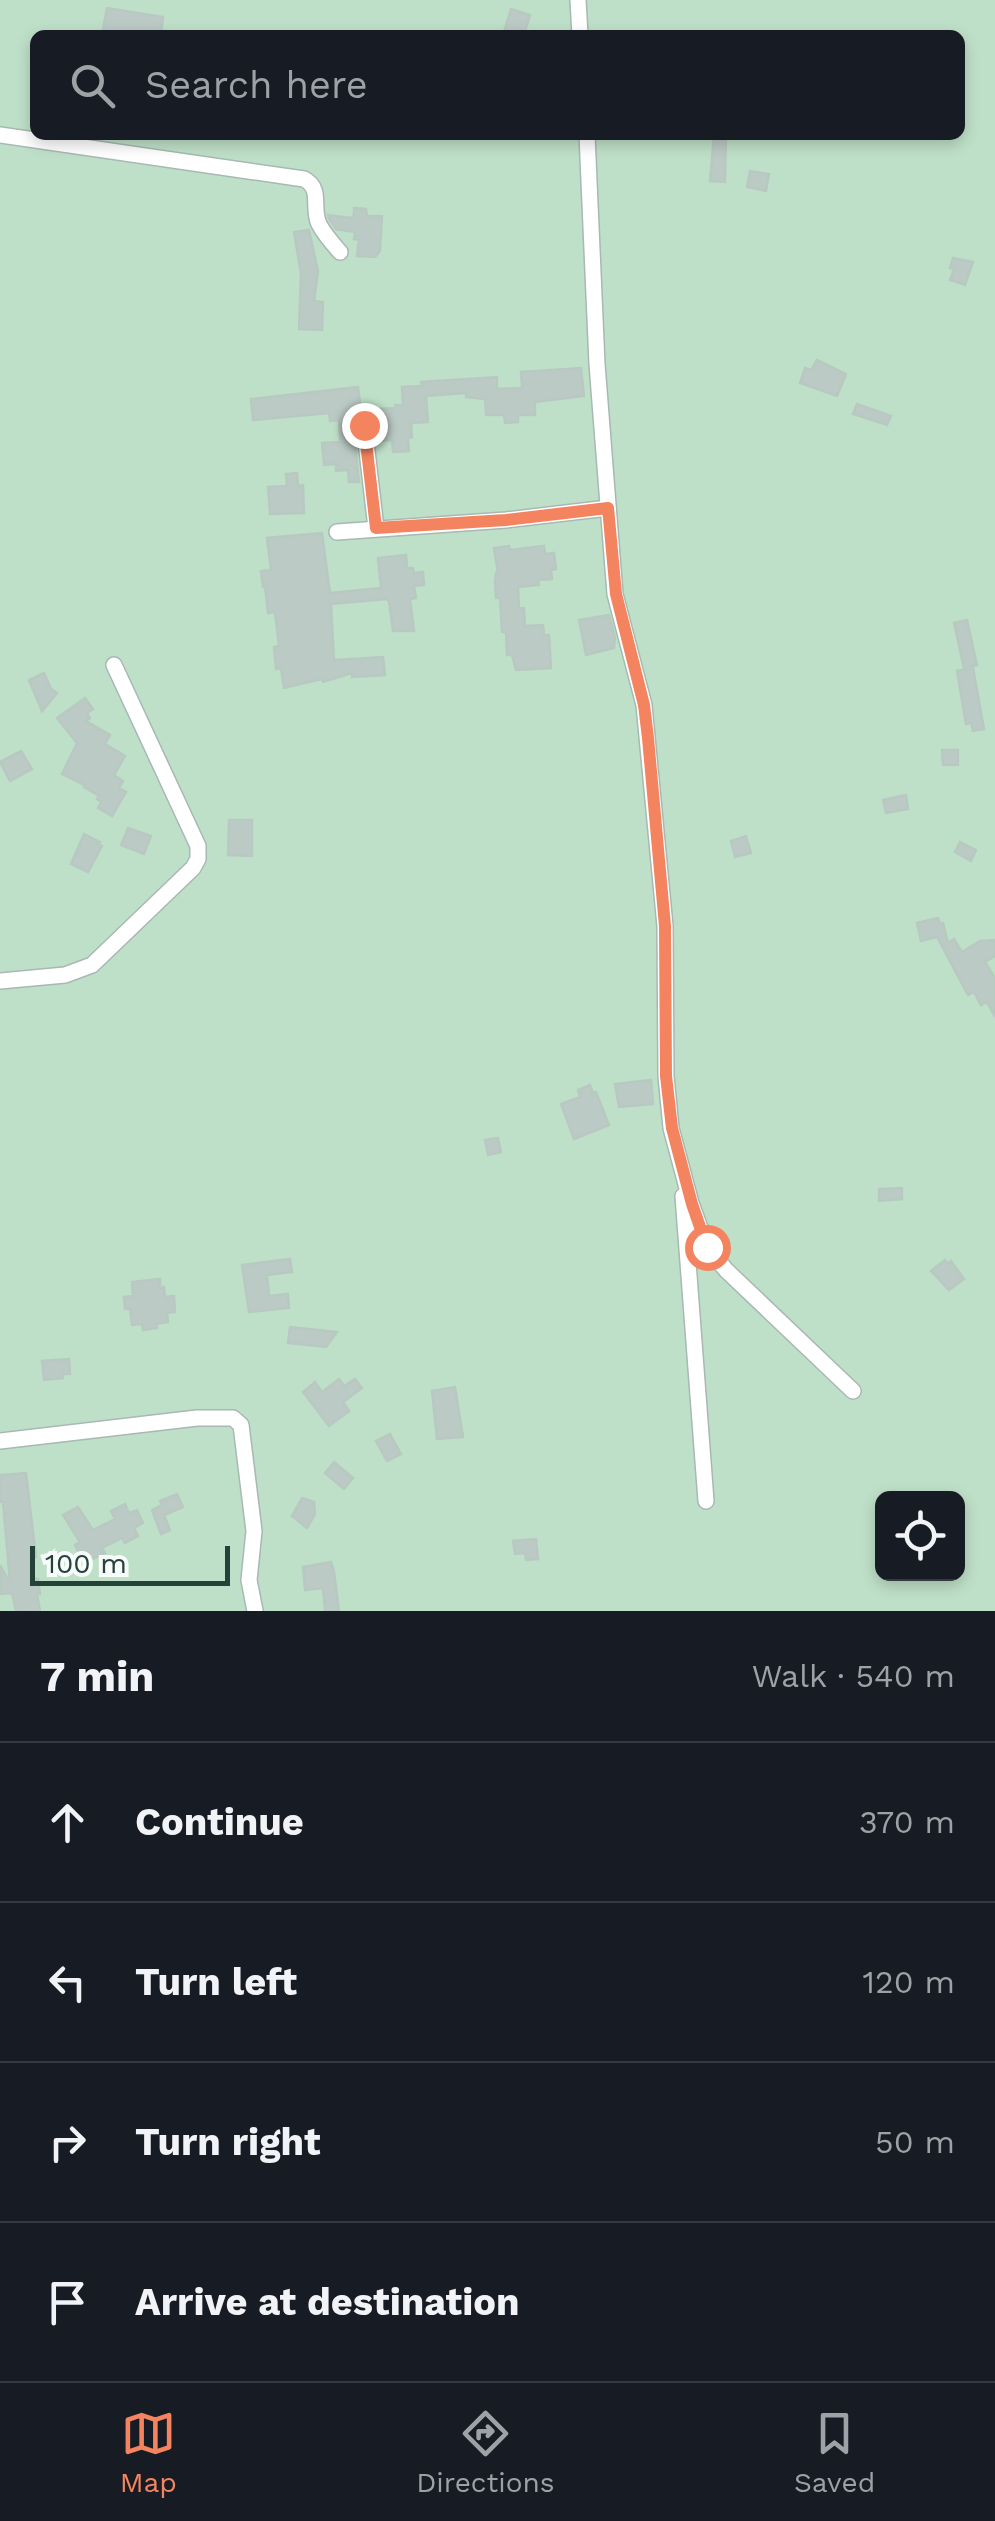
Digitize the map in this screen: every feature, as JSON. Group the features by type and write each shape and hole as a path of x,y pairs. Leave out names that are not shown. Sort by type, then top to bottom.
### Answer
{"street":[{"path":"578,0 580,30"},
{"path":"0,135 30,139"},
{"path":"35,140 304,179 316,191 318,224 340,252"},
{"path":"586,140 597,364 616,594 644,705 665,926 666,1076 672,1128 707,1247 853,1391"},
{"path":"364,425 376,528"},
{"path":"337,532 608,508"},
{"path":"0,982 64,975 92,965 198,859 198,846 114,665"},
{"path":"680,1160 706,1501"},
{"path":"0,1441 197,1418 233,1418 240,1425 254,1531 249,1580 255,1611"}],"green space":[{"path":"0,0 995,0 995,1611 0,1611"}],"building":[{"path":"107,8 163,17 162,30 103,30"},
{"path":"511,9 530,15 526,30 505,30"},
{"path":"714,140 726,140 725,182 710,181"},
{"path":"750,171 769,174 766,191 747,187"},
{"path":"354,208 366,209 367,216 382,216 380,251 375,257 357,256 359,240 354,239 355,232 336,229 329,219 328,215 351,218"},
{"path":"309,230 318,271 314,301 323,302 322,330 299,329 301,274 294,232"},
{"path":"953,258 973,262 965,285 950,280"},
{"path":"817,360 846,374 837,396 800,383 805,368 811,370"},
{"path":"581,368 584,396 535,402 535,415 518,415 518,422 505,423 504,415 486,415 485,399 466,397 466,393 426,396 428,422 411,423 409,451 393,452 392,440 377,441 372,418 368,414 358,416 353,426 359,482 349,482 348,470 336,471 336,464 324,465 322,443 340,442 339,420 330,421 329,413 253,420 251,399 358,387 361,410 396,408 395,405 403,405 402,387 422,386 421,382 497,377 497,389 522,388 521,372"},
{"path":"857,404 891,416 887,425 853,414"},
{"path":"297,473 298,486 303,485 304,513 270,514 268,487 287,486 286,474"},
{"path":"322,533 330,593 381,588 378,558 406,555 407,568 413,568 414,573 423,572 424,585 414,586 416,598 410,599 414,631 393,631 386,599 331,604 334,660 383,657 385,675 352,677 352,673 284,688 281,668 276,669 274,647 279,646 275,612 268,613 261,571 271,570 267,538"},
{"path":"509,546 510,550 544,546 545,554 554,553 556,569 551,570 552,579 518,587 525,626 543,625 544,635 549,635 551,668 516,670 512,655 507,655 500,598 496,598 494,548"},
{"path":"609,615 614,648 586,655 579,620"},
{"path":"967,620 977,665 964,668 954,623"},
{"path":"973,668 984,729 973,731 971,723 966,724 957,671"},
{"path":"44,673 57,693 42,711 29,680"},
{"path":"85,698 93,709 87,713 90,718 86,721 110,735 105,744 125,756 114,775 123,781 119,788 126,792 112,816 98,808 99,796 62,774 77,743 57,718"},
{"path":"942,750 958,750 958,765 943,765"},
{"path":"21,751 32,769 10,781 0,762"},
{"path":"906,795 908,809 886,813 883,800"},
{"path":"229,820 252,820 252,856 228,855"},
{"path":"128,828 151,836 144,854 121,845"},
{"path":"84,834 102,846 88,872 71,864"},
{"path":"746,836 751,853 735,857 731,841"},
{"path":"960,842 976,850 971,861 955,852"},
{"path":"938,918 948,943 954,939 962,952 980,941 995,940 995,956 985,962 995,978 995,1017 987,1002 981,1005 974,992 968,995 937,937 921,941 917,923"},
{"path":"651,1080 653,1104 619,1107 615,1084"},
{"path":"590,1085 609,1125 574,1139 561,1104 580,1097 578,1090"},
{"path":"498,1138 501,1152 488,1155 485,1140"},
{"path":"902,1188 902,1199 879,1201 879,1189"},
{"path":"290,1259 292,1272 267,1275 269,1296 288,1294 289,1308 249,1312 242,1265"},
{"path":"945,1260 948,1264 951,1261 964,1279 949,1290 931,1271"},
{"path":"160,1279 165,1297 174,1296 175,1312 167,1313 168,1322 156,1324 157,1328 143,1330 142,1324 132,1325 124,1297 133,1296 132,1282"},
{"path":"290,1327 337,1332 326,1347 288,1343"},
{"path":"69,1359 70,1374 44,1380 42,1361"},
{"path":"339,1379 344,1386 355,1379 362,1388 343,1402 349,1411 329,1426 303,1392 315,1382 322,1392"},
{"path":"455,1387 463,1437 437,1439 432,1391"},
{"path":"390,1434 401,1454 387,1461 376,1441"},
{"path":"334,1462 353,1478 344,1489 325,1473"},
{"path":"26,1473 40,1611 16,1611 12,1593 1,1594 0,1565 10,1583 0,1475"},
{"path":"177,1494 183,1507 164,1515 170,1530 161,1534 152,1510 162,1505 160,1501"},
{"path":"302,1498 314,1502 315,1514 307,1528 292,1516"},
{"path":"125,1504 129,1513 137,1510 143,1523 134,1528 138,1536 125,1543 122,1538 102,1548 105,1553 84,1563 75,1545 80,1542 63,1515 78,1507 93,1530 115,1519 111,1511"},
{"path":"536,1539 538,1559 526,1560 525,1553 515,1554 513,1541"},
{"path":"331,1562 339,1611 325,1611 323,1588 305,1590 303,1567"}],"route":[{"path":"364,425 376,528 506,520 608,508 616,594 644,705 648,738 665,926 666,1076 672,1128 707,1247"}]}
